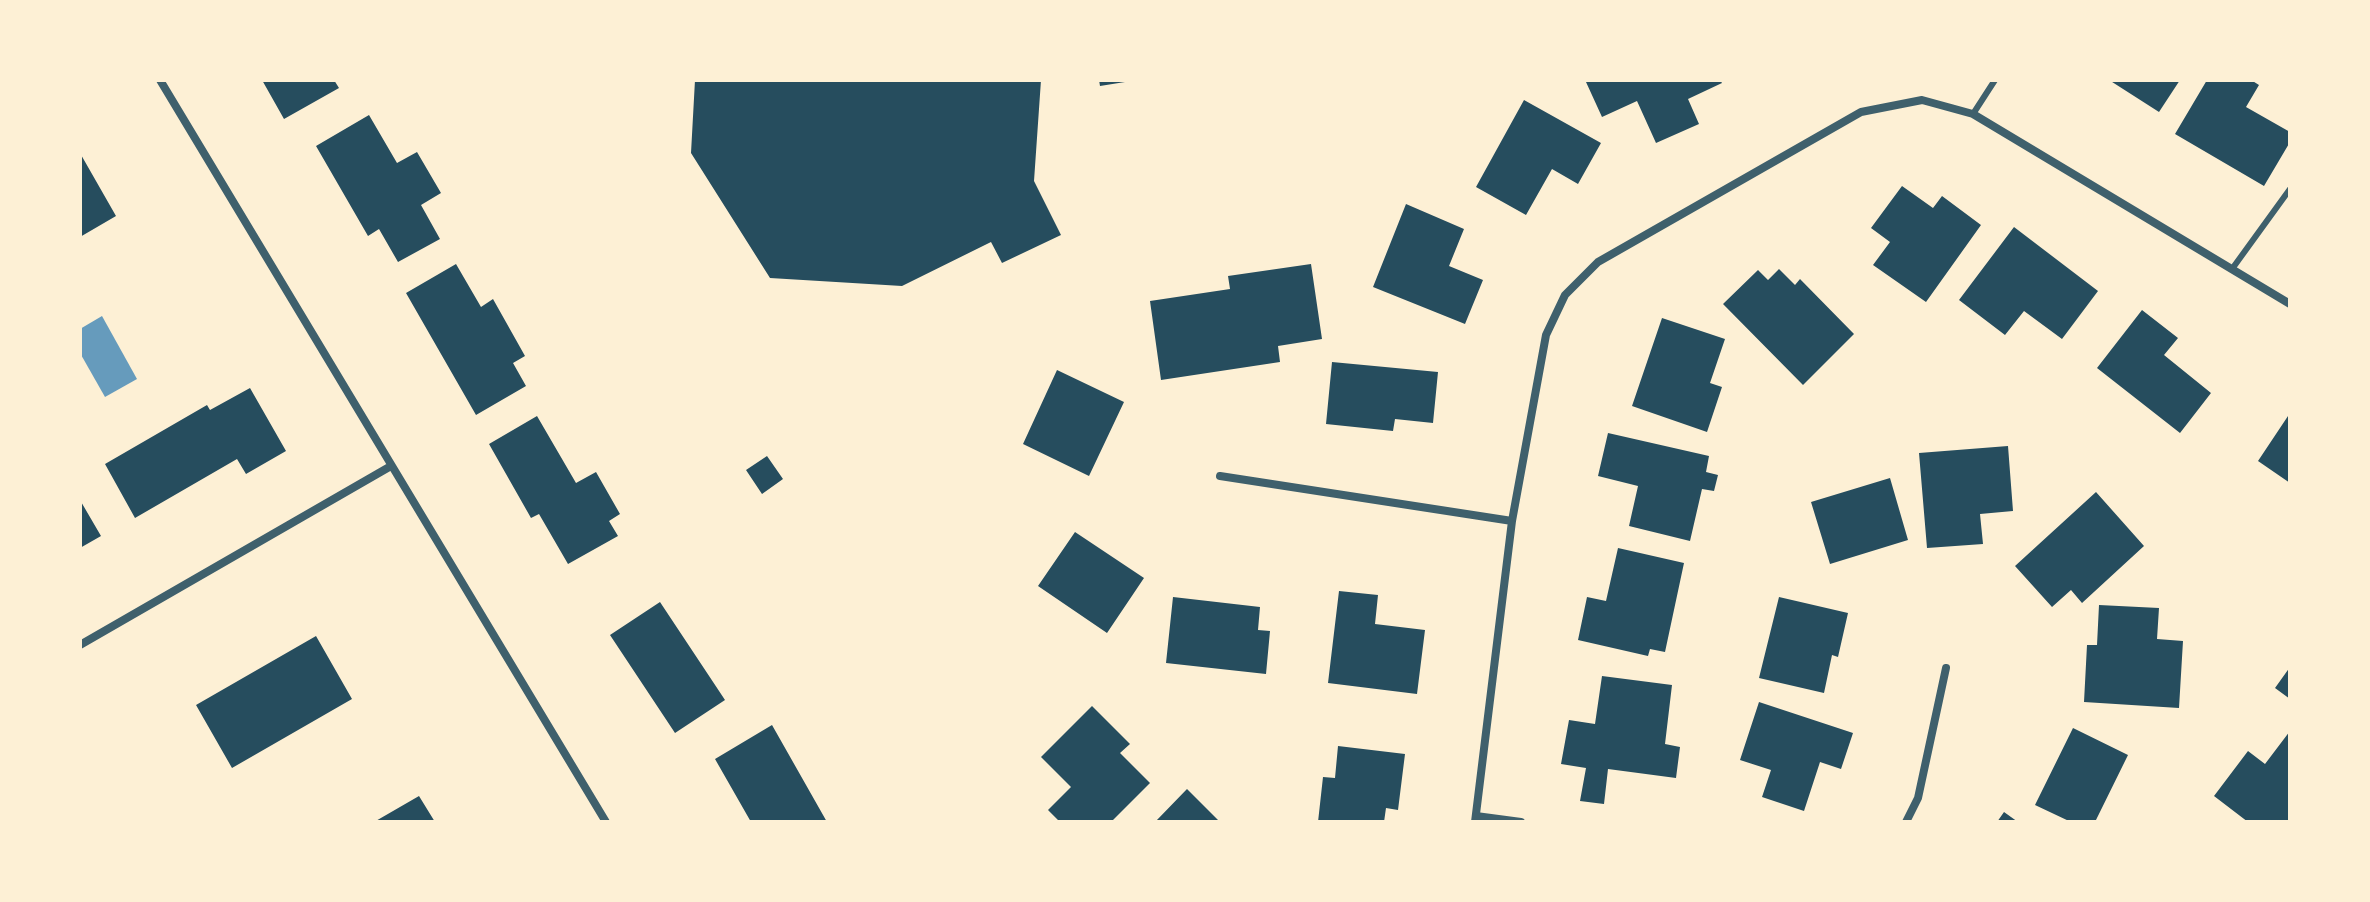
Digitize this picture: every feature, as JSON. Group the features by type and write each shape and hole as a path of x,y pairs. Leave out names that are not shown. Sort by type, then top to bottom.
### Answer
{"street":[{"path":"160,80 606,822"},
{"path":"1521,822 1475,819 1512,521 1546,335 1565,295 1598,262 1861,112 1922,100 1973,114 2290,304"},
{"path":"80,645 391,466"},
{"path":"1220,476 1512,521"},
{"path":"1906,822 1918,798 1946,668"}],"lane":[{"path":"1973,114 1995,80"},
{"path":"2232,269 2290,189"}],"water":[{"path":"102,316 137,379 105,397 80,353 80,329"}],"building":[{"path":"262,80 334,80 339,88 284,119"},
{"path":"695,80 1041,80 1034,181 1061,235 1002,263 991,242 902,286 770,278 691,153"},
{"path":"1099,80 1125,80 1125,82 1100,86"},
{"path":"1720,80 1722,83 1688,99 1699,124 1656,143 1637,101 1602,117 1586,82"},
{"path":"2109,80 2180,80 2159,112"},
{"path":"2207,80 2251,80 2259,85 2246,107 2290,132 2290,142 2264,186 2175,134"},
{"path":"1524,100 1601,143 1578,184 1552,169 1526,215 1476,187"},
{"path":"369,115 397,163 417,152 441,193 421,205 440,239 398,262 379,229 368,236 316,146"},
{"path":"80,153 116,216 80,237"},
{"path":"1902,186 1933,208 1942,196 1981,225 1926,302 1873,265 1890,242 1871,228"},
{"path":"1406,204 1464,229 1449,266 1483,280 1465,324 1373,287"},
{"path":"2014,227 2098,291 2062,339 2024,311 2005,335 1959,300"},
{"path":"456,264 481,307 493,299 525,356 513,363 526,386 476,415 406,293"},
{"path":"1311,264 1322,339 1278,346 1280,362 1161,380 1150,301 1230,289 1228,276"},
{"path":"1779,269 1795,285 1800,279 1854,334 1803,385 1723,304 1758,270 1768,280"},
{"path":"2142,310 2178,338 2164,355 2211,393 2180,433 2097,368"},
{"path":"1662,318 1725,339 1710,383 1722,387 1707,432 1632,406"},
{"path":"1332,362 1438,372 1433,423 1395,419 1393,431 1326,424"},
{"path":"1057,370 1124,402 1089,476 1023,444"},
{"path":"250,388 286,451 246,474 237,459 135,518 105,464 207,405 210,410"},
{"path":"2290,413 2290,483 2258,461"},
{"path":"537,416 576,483 596,472 620,514 609,521 618,536 568,564 539,514 531,518 489,444"},
{"path":"1608,433 1709,456 1706,472 1718,475 1714,491 1702,489 1690,541 1629,526 1638,486 1598,476"},
{"path":"2008,446 2013,511 1980,514 1983,544 1927,548 1919,453"},
{"path":"767,456 783,479 762,494 746,470"},
{"path":"1890,478 1908,540 1830,564 1811,502"},
{"path":"2096,492 2144,546 2082,603 2071,590 2052,607 2015,566"},
{"path":"80,500 101,536 80,548"},
{"path":"1075,532 1144,578 1107,633 1038,586"},
{"path":"1618,548 1684,563 1665,652 1650,649 1648,656 1578,640 1587,597 1606,601"},
{"path":"1339,591 1378,595 1375,624 1425,630 1417,694 1328,683"},
{"path":"1173,597 1260,607 1258,630 1270,631 1266,674 1166,663"},
{"path":"1779,597 1848,613 1838,657 1832,655 1824,693 1759,678"},
{"path":"660,602 725,700 675,733 610,635"},
{"path":"2099,605 2159,608 2157,639 2183,641 2179,708 2084,702 2087,645 2097,645"},
{"path":"316,636 352,699 232,768 196,705"},
{"path":"2290,667 2290,699 2275,688"},
{"path":"1602,676 1672,685 1665,744 1680,747 1676,778 1608,769 1604,804 1580,801 1586,768 1561,764 1569,720 1595,724"},
{"path":"1759,702 1853,733 1841,769 1820,762 1804,811 1762,797 1771,770 1740,760"},
{"path":"1092,706 1130,744 1120,753 1150,783 1111,822 1060,822 1048,810 1071,787 1041,757"},
{"path":"772,725 827,822 751,822 715,759"},
{"path":"2073,728 2128,755 2095,822 2071,822 2035,805"},
{"path":"2290,731 2290,822 2248,822 2214,796 2248,751 2265,764"},
{"path":"1338,746 1405,754 1398,810 1386,808 1384,822 1318,822 1323,777 1335,778"},
{"path":"1187,789 1220,822 1155,822"},
{"path":"419,796 435,822 374,822"},
{"path":"2004,812 2018,822 1997,822"}]}
